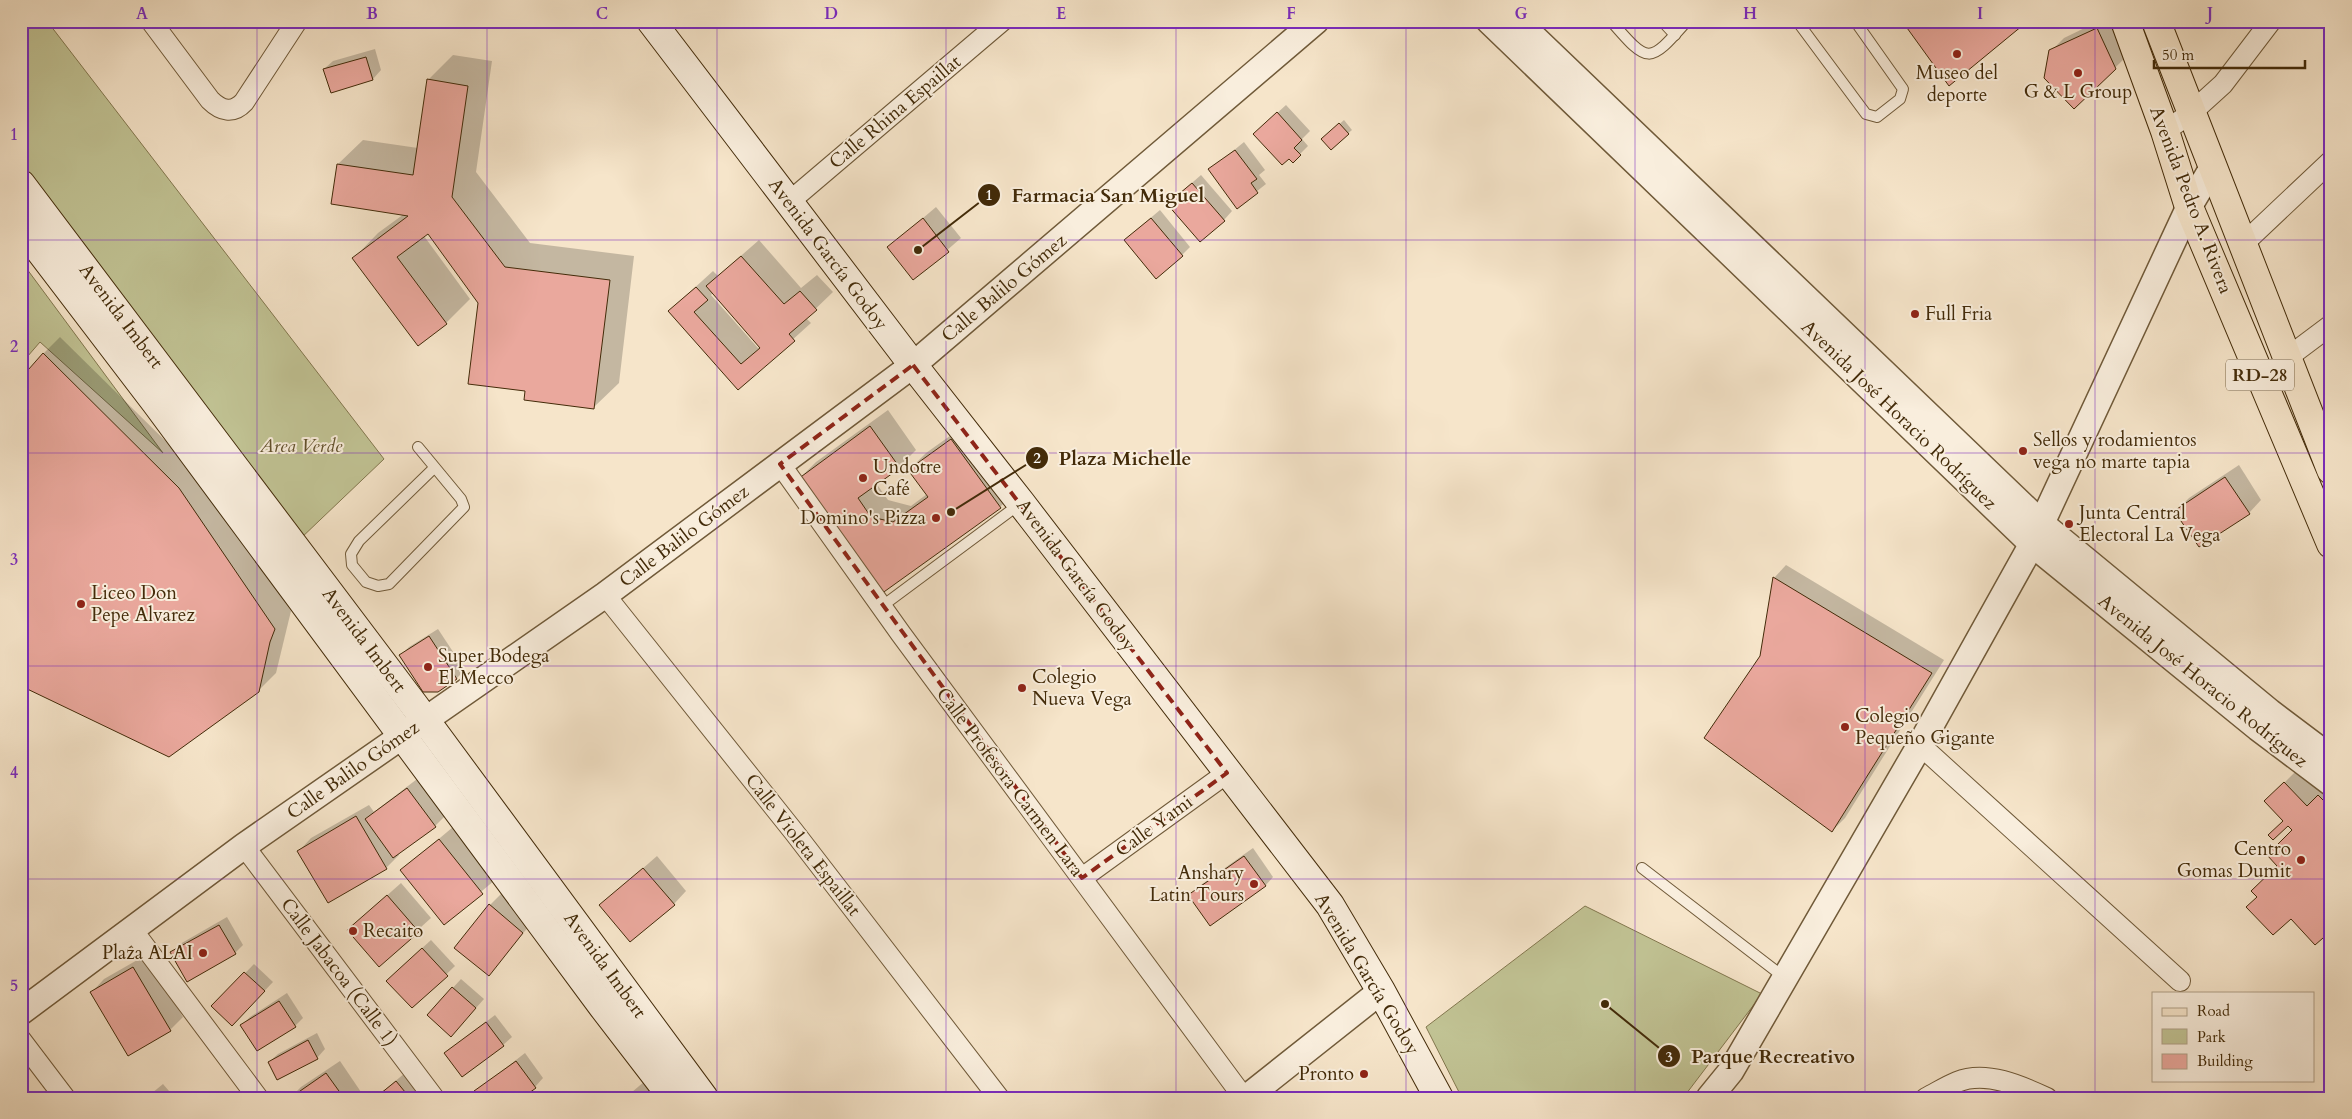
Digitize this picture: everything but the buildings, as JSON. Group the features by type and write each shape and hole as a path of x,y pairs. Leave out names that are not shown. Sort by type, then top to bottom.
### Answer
{"main road":[{"name":"Avenida García Godoy","path":"651,21 913,365 1330,905 1439,1098"},
{"name":"Avenida Pedro A. Rivera","path":"2124,21 2165,131 2189,207 2331,544"},
{"name":"Avenida Pedro A. Rivera","path":"2156,21 2331,470"},
{"name":"Avenida Imbert","path":"25,208 165,395 425,720 613,999 673,1098"},
{"name":"Avenida Imbert","path":"165,395 402,735 613,999 704,1098"}],"street":[{"path":"151,21 210,100 228,111 239,107 244,102 297,21"},
{"name":"Calle Rhina Espaillat","path":"789,202 1002,21"},
{"name":"Calle Balilo Gómez","path":"21,1012 131,928 244,846 605,596 913,365 1316,21"},
{"name":"Avenida José Horacio Rodríguez","path":"1489,21 2037,534 2258,728 2331,783"},
{"name":"Avenida José Horacio Rodríguez","path":"1517,21 2037,534 2331,758"},
{"path":"2165,131 2191,113 2223,84 2271,21"},
{"path":"2242,245 2331,161"},
{"path":"1709,1098 1731,1071 1786,978 1920,745 2037,534 2189,207 2212,168"},
{"path":"2286,358 2331,325"},
{"name":"Calle Profesora Carmen Lara","path":"780,464 881,606 1245,1098"},
{"name":"Calle Violeta Espaillat","path":"605,596 794,832 999,1098"},
{"path":"1920,745 2180,981"},
{"name":"Calle Yami","path":"1082,878 1227,773"},
{"name":"Calle Jabacoa (Calle 1)","path":"244,846 434,1098"},
{"path":"131,928 258,1098"},
{"path":"1245,1098 1380,991"},
{"path":"21,1040 65,1098"},
{"path":"1926,1098 1959,1081 1985,1077 2024,1087 2047,1098"}],"lane":[{"path":"1611,21 1636,51 1648,54 1659,52 1687,21"},
{"path":"1662,21 1675,35"},
{"path":"1797,21 1866,114 1877,118 1900,99 1903,89 1855,21"},
{"path":"418,448 461,499 464,507 389,584 378,586 366,582 352,565 351,554 359,541 434,468"},
{"path":"881,606 1021,503"},
{"path":"1642,868 1786,978"}],"highlighted area":[{"path":"913,365 1227,773 1082,878 780,464"}],"green space":[{"name":"Area Verde","path":"21,21 47,21 384,459 299,540 21,163"},
{"path":"21,261 163,453 40,342 21,364"},
{"path":"1585,906 1762,994 1683,1098 1462,1098 1426,1027"}],"place":[{"name":"Museo del deporte","path":"1957,54"},
{"name":"G & L Group","path":"2078,73"},
{"name":"Farmacia San Miguel","path":"918,250"},
{"name":"Full Fria","path":"1915,314"},
{"name":"Sellos y rodamientos vega no marte tapia","path":"2023,451"},
{"name":"Undotre Café","path":"863,478"},
{"name":"Plaza Michelle","path":"951,512"},
{"name":"Domino's Pizza","path":"936,518"},
{"name":"Junta Central Electoral La Vega","path":"2069,524"},
{"name":"Liceo Don Pepe Alvarez","path":"81,604"},
{"name":"Super Bodega El Mecco","path":"428,667"},
{"name":"Colegio Nueva Vega","path":"1022,688"},
{"name":"Colegio Pequeño Gigante","path":"1845,727"},
{"name":"Centro Gomas Dumit","path":"2301,860"},
{"name":"Anshary Latin Tours","path":"1254,884"},
{"name":"Recaito","path":"353,931"},
{"name":"Plaza ALAI","path":"203,953"},
{"name":"Parque Recreativo","path":"1605,1004"},
{"name":"Pronto","path":"1364,1074"}]}
